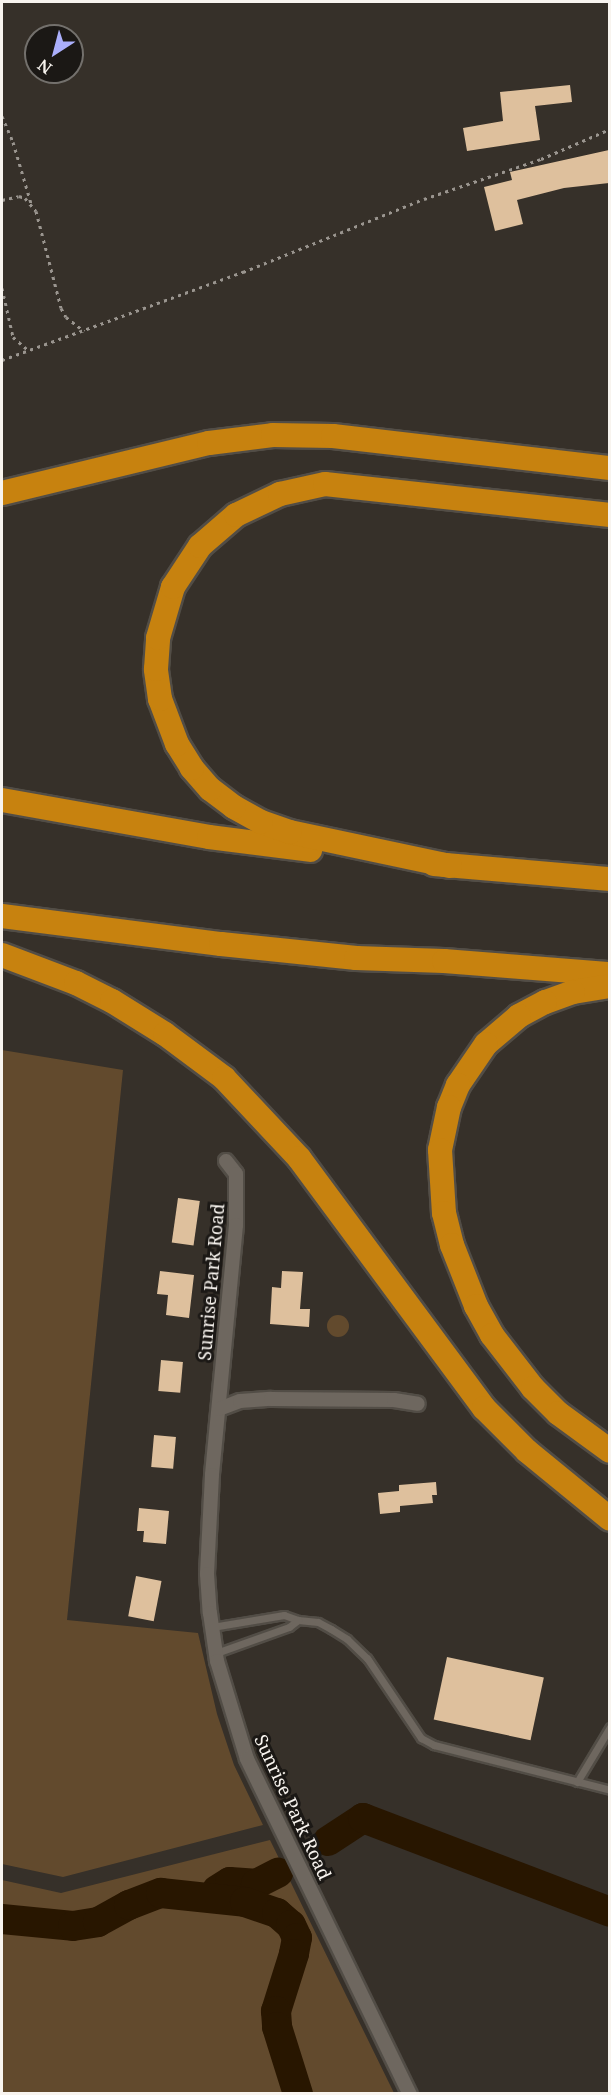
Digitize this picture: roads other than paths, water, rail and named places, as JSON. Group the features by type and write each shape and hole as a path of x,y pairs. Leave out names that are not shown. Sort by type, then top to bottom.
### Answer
{"highway":[{"path":"2,493 209,443 273,435 333,436 609,468"},
{"path":"450,866 290,832 261,822 234,807 210,789 192,768 177,744 160,699 156,669 158,638 173,587 200,546 236,514 280,494 325,484 609,515"},
{"path":"2,800 208,837 450,866 609,879"},
{"path":"2,916 220,944 356,958 444,961 609,974"},
{"path":"2,955 76,983 112,1001 165,1034 224,1078 299,1158 484,1408 527,1451 609,1519"},
{"path":"609,986 573,992 545,1002 519,1016 486,1044 454,1096 443,1127 440,1150 444,1213 452,1245 476,1306 492,1335 526,1380 550,1405 609,1451"}],"street":[{"name":"Sunrise Park Road","path":"226,1161 236,1174 236,1225 208,1527 207,1574 216,1653 247,1759 410,2094"},
{"path":"219,1409 240,1401 271,1399 394,1400 418,1404"}],"lane":[{"path":"212,1628 284,1615 298,1620 318,1622 367,1658 421,1738 434,1745 609,1790"},
{"path":"216,1653 289,1627 298,1620"},
{"path":"577,1782 609,1727"}],"waterway":[{"path":"328,1841 363,1818 610,1912"},
{"path":"217,1890 230,1882 256,1884 278,1873"},
{"path":"2,1919 73,1926 98,1922 129,1905 161,1893 245,1902 277,1913 291,1925 297,1938 276,2011 277,2027 298,2094"}]}
